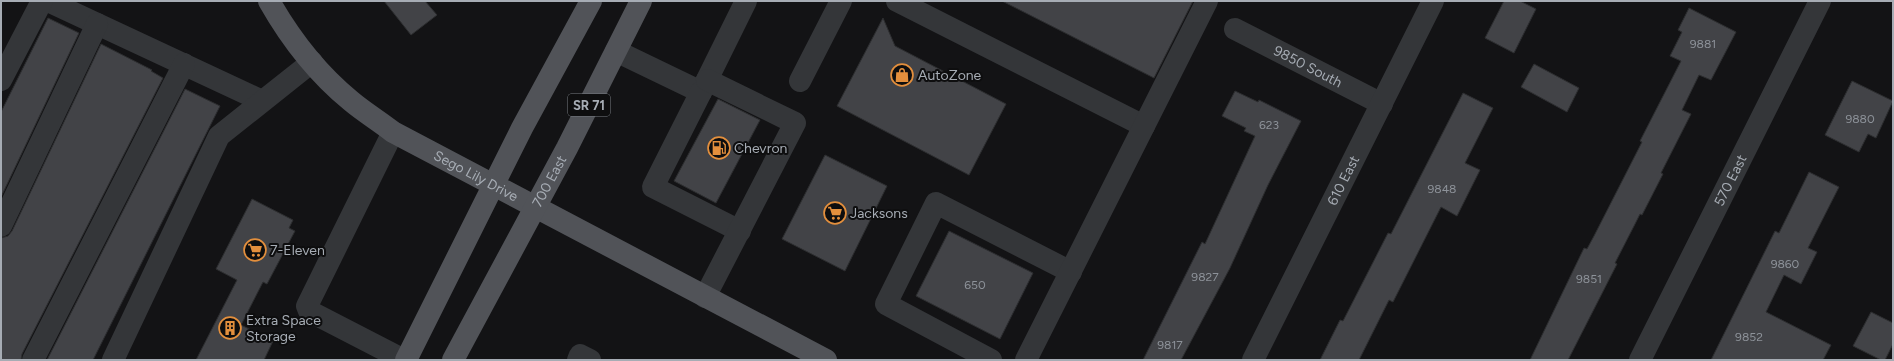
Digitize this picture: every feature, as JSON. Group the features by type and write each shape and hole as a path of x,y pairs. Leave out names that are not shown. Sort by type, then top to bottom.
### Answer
{"main road":[{"name":"Sego Lily Drive","path":"269,1 280,21 312,62 350,100 393,132 705,297 816,358"},
{"path":"405,360 522,128 591,1"},
{"name":"700 East","path":"453,360 536,208 641,1"}],"street":[{"path":"1,80 42,1"},
{"path":"48,1 262,101"},
{"path":"740,231 653,187 746,1"},
{"path":"800,82 841,1"},
{"path":"897,1 1144,126"},
{"path":"1026,360 1208,1"},
{"name":"610 East","path":"1253,360 1433,1"},
{"name":"570 East","path":"1640,360 1820,1"},
{"path":"1,226 97,24"},
{"name":"9850 South","path":"1235,29 1382,104"},
{"path":"616,51 795,124 705,297"},
{"path":"113,360 219,136 312,62"},
{"path":"33,360 184,64"},
{"path":"393,132 307,306 309,311 405,360"},
{"path":"991,360 886,304 936,203 1071,272"},
{"path":"578,360 580,355 590,360"}],"building":[{"path":"384,1 425,1 437,15 411,35"},
{"path":"1002,1 1193,1 1154,78"},
{"path":"1504,1 1520,1 1536,9 1514,53 1485,38"},
{"path":"1689,8 1736,32 1711,80 1699,75 1682,110 1691,114 1661,173 1663,174 1642,215 1640,214 1615,263 1617,264 1568,360 1530,360 1584,248 1587,249 1594,236 1681,61 1670,56 1682,32 1678,30"},
{"path":"48,18 79,33 1,197 1,112"},
{"name":"AutoZone","path":"883,18 895,46 1006,104 969,175 837,106"},
{"path":"101,44 152,70 151,71 163,78 22,354 21,360 1,360 1,238 8,236 12,231"},
{"path":"1534,64 1579,88 1567,112 1521,87"},
{"path":"1852,81 1893,101 1876,138 1868,134 1859,152 1825,135"},
{"path":"185,89 220,106 93,360 47,360"},
{"path":"1235,91 1258,102 1259,100 1301,121 1268,185 1230,268 1181,360 1143,360 1202,242 1205,244 1255,136 1244,131 1246,128 1222,116"},
{"path":"1463,93 1493,108 1465,163 1480,170 1457,216 1441,207 1393,302 1389,300 1359,360 1320,360 1340,320 1343,321 1388,233 1391,234"},
{"name":"Chevron","path":"718,99 760,120 716,203 674,181"},
{"name":"Jacksons","path":"825,155 887,186 845,271 782,239"},
{"path":"1809,172 1839,187 1808,248 1817,252 1801,284 1784,275 1766,312 1831,345 1823,360 1711,360 1775,231 1779,233"},
{"path":"252,199 293,220 289,228 295,231 267,284 263,282 241,325 273,341 264,360 196,360 237,280 216,269"},
{"path":"949,231 1033,273 1000,339 916,296"},
{"path":"1871,312 1893,323 1893,344 1885,360 1881,360 1853,346"}],"place":[{"name":"AutoZone","path":"902,75"},
{"name":"Chevron","path":"719,148"},
{"name":"Jacksons","path":"835,213"},
{"name":"7-Eleven","path":"255,250"},
{"name":"Extra Space Storage","path":"230,328"}]}
